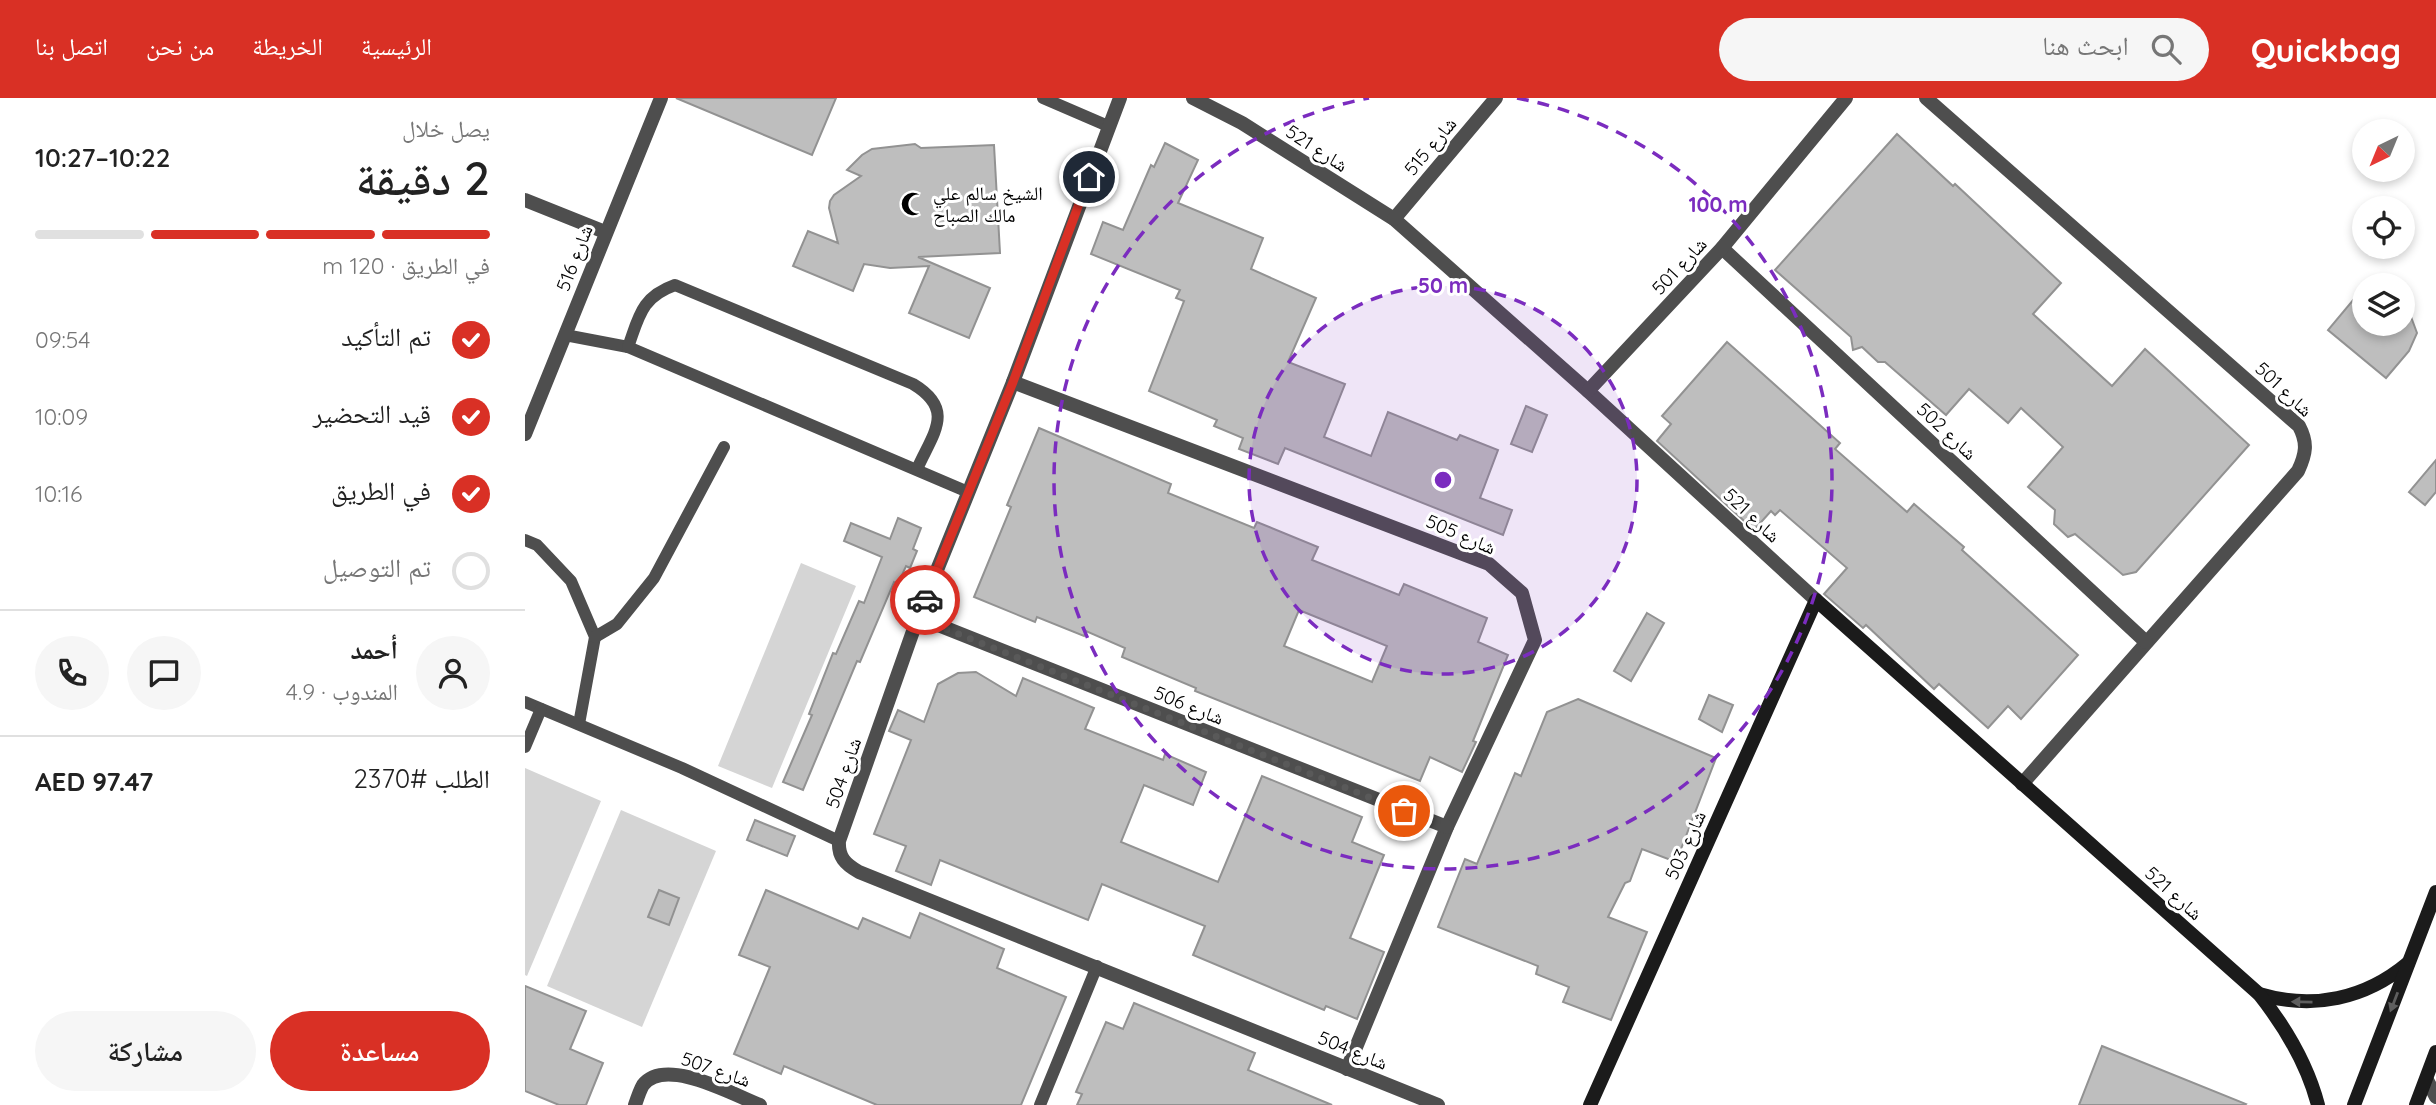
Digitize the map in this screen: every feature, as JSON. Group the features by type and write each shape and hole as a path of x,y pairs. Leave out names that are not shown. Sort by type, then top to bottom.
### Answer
{"street":[{"name":"شارع 516","path":"525,434 661,98"},
{"name":"شارع 504","path":"1120,98 1013,382 918,618 839,841 839,850 843,860 859,872 1438,1105"},
{"name":"شارع 521","path":"1193,98 1242,123 1394,219 1588,391 1816,600 2259,994 2292,1040 2304,1063 2318,1105"},
{"name":"شارع 515","path":"1394,219 1496,98"},
{"name":"شارع 501","path":"1588,391 1722,248 1846,98"},
{"name":"شارع 501","path":"1926,98 2299,426 2305,437 2306,453 2298,471 2022,785"},
{"path":"525,200 605,232"},
{"name":"شارع 502","path":"1722,248 2146,642"},
{"name":"شارع 505","path":"1013,382 1489,564 1522,593 1535,640 1447,827 1347,1069"},
{"name":"شارع 503","path":"1590,1105 1816,600"},
{"name":"شارع 506","path":"918,618 1447,827"},
{"path":"2354,1105 2436,892"},
{"name":"شارع 521","path":"2259,994 2282,1001 2302,1002 2342,998 2379,984 2410,962"},
{"path":"2416,1105 2436,1052"},
{"name":"شارع 507","path":"635,1105 644,1084 663,1073 687,1077 760,1105"},
{"path":"2427,1080 2436,1097"}],"lane":[{"path":"1043,98 1108,126"},
{"path":"628,347 649,298 659,290 674,285 913,384 927,392 938,407 939,420 917,468"},
{"path":"565,335 628,347 968,492"},
{"path":"595,637 617,624 654,578 724,447"},
{"path":"525,540 537,545 571,581 595,637 579,724"},
{"path":"525,702 682,768 839,841"},
{"path":"525,747 541,709"},
{"path":"1041,1105 1097,966"}],"shaded area":[{"path":"801,563 856,586 772,788 718,766"},
{"path":"525,768 601,801 527,976 525,975"},
{"path":"621,810 716,851 642,1027 547,986"}],"building":[{"path":"676,98 836,98 812,155"},
{"path":"1897,134 2061,283 2033,314 2112,386 2145,349 2249,445 2136,572 2123,575 2075,534 2068,537 2054,524 2055,510 2028,487 2063,447 2021,408 2008,423 1969,389 1946,415 1885,362 1878,362 1862,347 1853,350 1851,337 1775,270"},
{"path":"1165,143 1198,160 1178,203 1263,238 1251,269 1316,298 1288,362 1345,384 1324,437 1371,456 1388,412 1457,440 1460,435 1498,450 1480,498 1512,510 1503,535 1285,448 1278,464 1239,449 1243,438 1214,426 1217,420 1149,391 1184,301 1176,298 1180,290 1091,254 1103,222 1123,230 1151,165 1154,167"},
{"name":"الشيخ سالم علي مالك الصباح","path":"915,144 921,148 994,145 1000,253 918,257 990,288 969,338 909,313 929,266 890,268 864,264 853,291 793,266 808,231 838,243 829,208 830,201 834,195 861,176 847,170 862,155 872,149"},
{"path":"2352,301 2352,336 2415,336 2415,328 2417,333 2409,351 2386,378 2328,330"},
{"path":"1727,342 1840,443 1835,449 1907,512 1914,504 1964,547 1962,550 2078,655 2021,719 2008,706 1988,728 1939,684 1934,689 1866,625 1863,628 1824,594 1847,568 1780,510 1775,515 1771,511 1754,530 1657,441 1671,424 1662,416"},
{"path":"1526,406 1547,415 1532,452 1511,444"},
{"path":"1039,428 1171,484 1168,493 1254,528 1257,522 1318,547 1312,560 1399,595 1404,584 1487,618 1478,642 1508,655 1462,772 1430,757 1420,781 1195,691 1196,688 1122,657 1125,648 1086,631 1084,636 1037,617 1035,622 974,597 1011,507 1007,505","holes":["1299,610 1387,646 1372,682 1284,646"]},
{"path":"2436,460 2436,492 2425,505 2409,492"},
{"path":"898,518 921,528 913,549 917,551 910,568 906,566 898,584 894,582 860,662 857,661 803,790 783,782 812,715 809,714 833,653 836,654 859,601 864,603 882,557 844,541 851,523 890,539"},
{"path":"1647,613 1664,623 1631,681 1614,671"},
{"path":"976,672 1016,696 1023,678 1094,708 1085,729 1163,760 1165,754 1206,772 1193,805 1144,785 1121,842 1218,882 1262,776 1362,817 1352,842 1384,855 1350,938 1384,952 1357,1019 1326,1006 1324,1010 1193,955 1205,926 1102,884 1088,920 940,860 931,885 896,871 906,846 874,834 911,740 889,731 898,710 924,722 938,684 958,673"},
{"path":"1709,695 1733,705 1722,732 1699,719"},
{"path":"1578,699 1716,758 1676,862 1642,849 1630,881 1625,883 1608,917 1647,932 1611,1020 1563,1002 1569,987 1536,974 1538,966 1438,927 1465,859 1477,864 1515,773 1521,776 1547,712"},
{"path":"755,820 795,836 787,856 747,840"},
{"path":"659,890 679,898 669,925 648,917"},
{"path":"766,890 858,929 863,918 910,938 920,913 1004,949 997,968 1066,997 1021,1105 877,1105 784,1066 781,1074 734,1054 770,967 739,955"},
{"path":"525,986 586,1011 570,1049 603,1063 586,1105 559,1105 525,1091"},
{"path":"1134,1003 1255,1053 1248,1070 1332,1105 1077,1105 1082,1094 1076,1092 1106,1022 1123,1029"},
{"path":"2102,1046 2246,1104 2079,1105"}],"way so far":[{"path":"925,600 918,618 1404,811"}],"place":[{"name":"الشيخ سالم علي مالك الصباح","path":"913,204"}],"route":[{"path":"925,600 1013,382 1089,177"}]}
